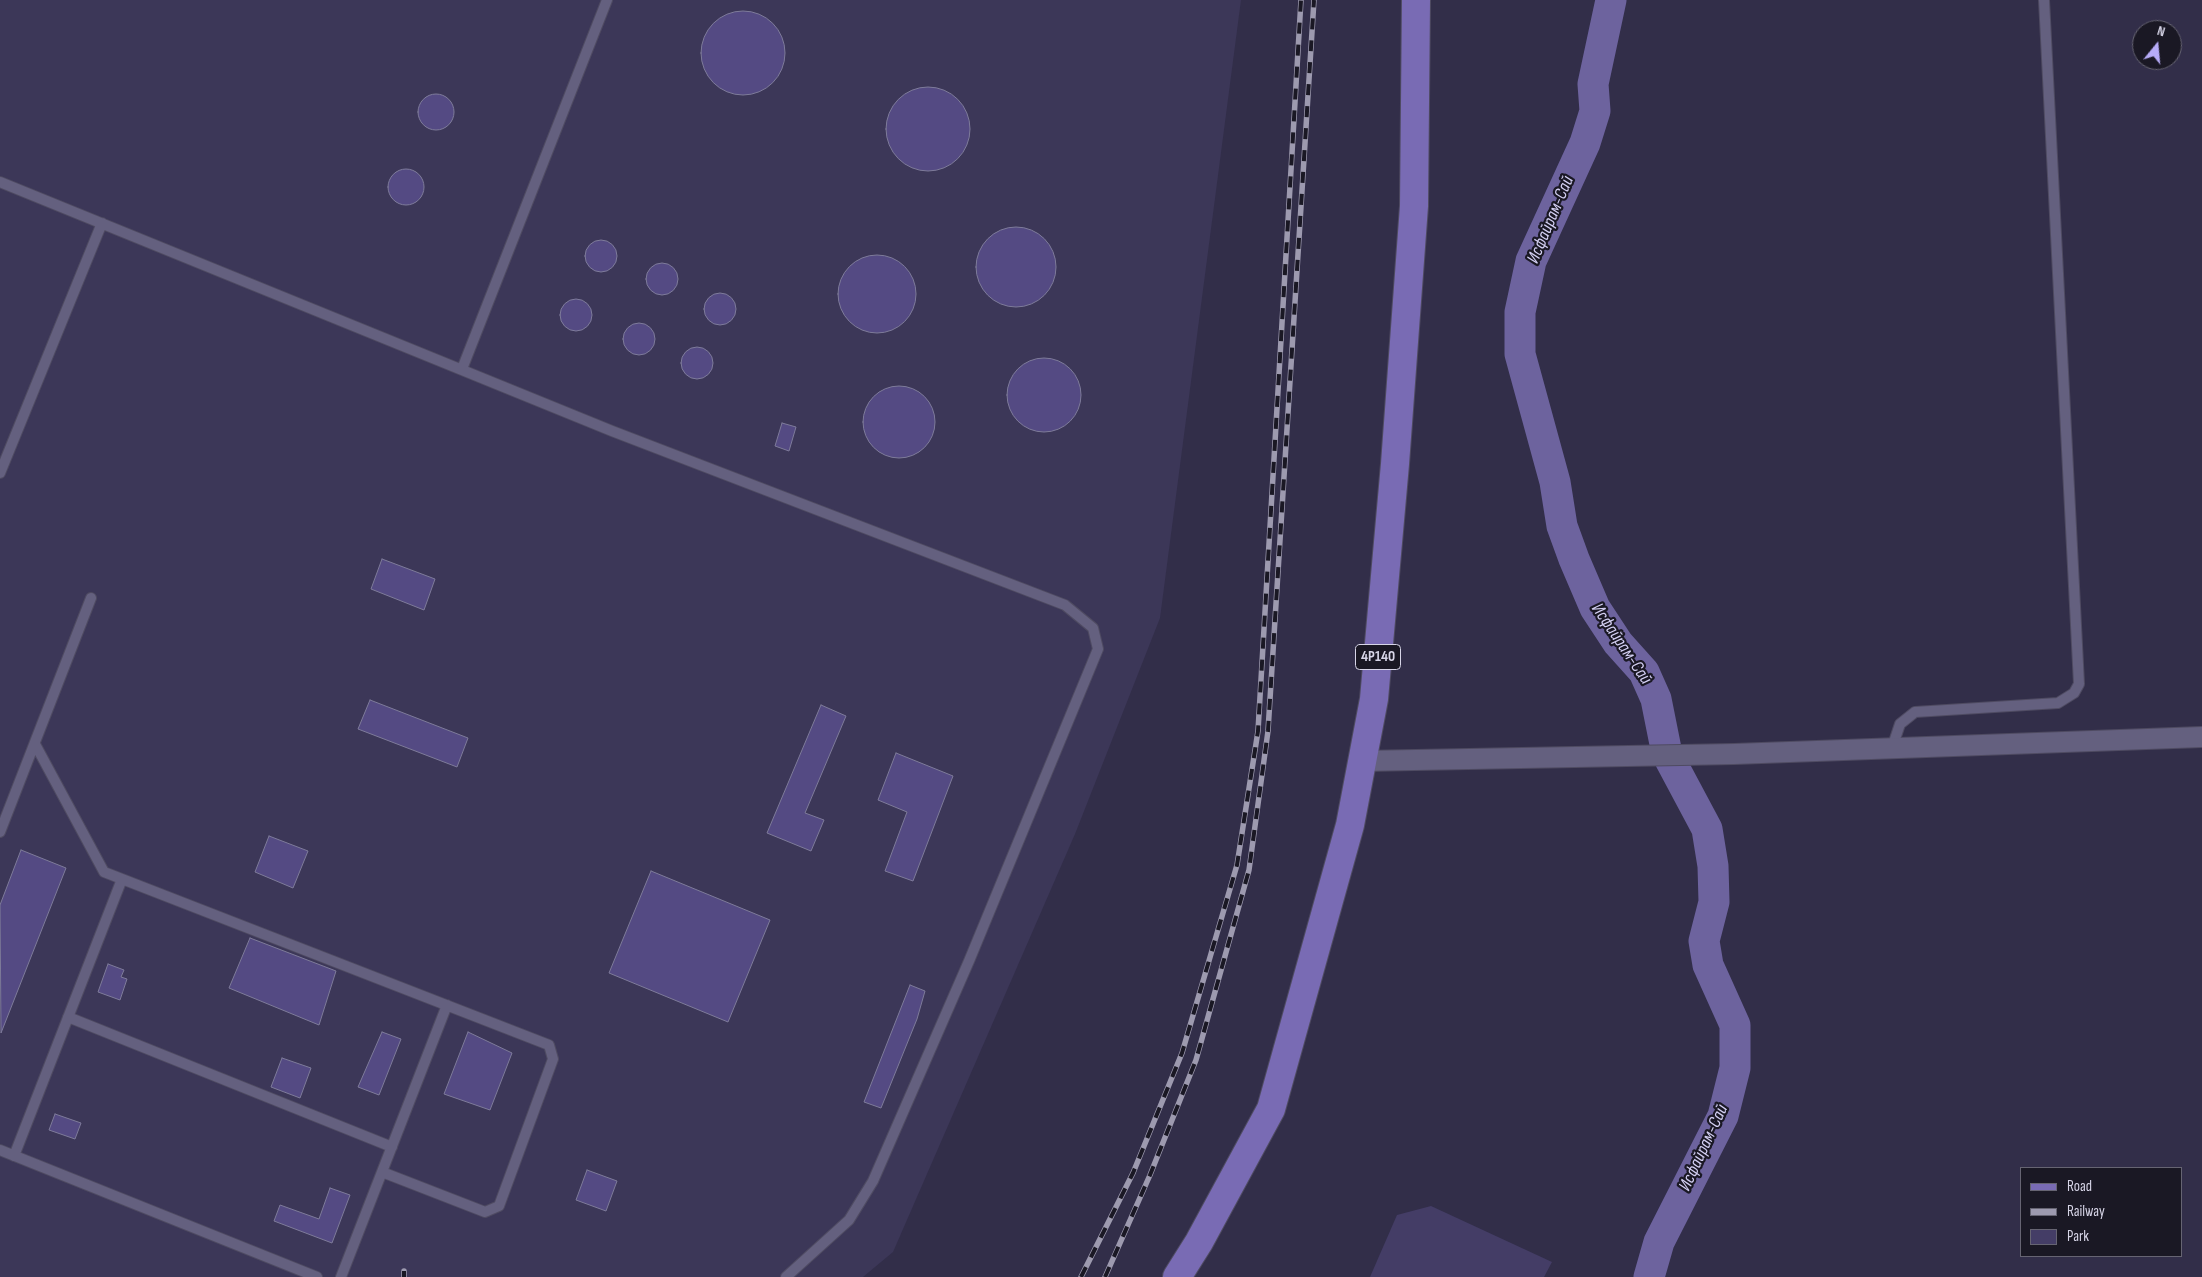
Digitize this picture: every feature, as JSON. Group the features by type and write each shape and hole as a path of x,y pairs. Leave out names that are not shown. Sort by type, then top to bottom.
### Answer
{"main road":[{"name":"4P140","path":"1177,1277 1199,1242 1272,1110 1350,825 1362,761 1376,679 1395,464 1413,216 1416,0"}],"street":[{"path":"1362,761 1734,754 2202,737"}],"lane":[{"path":"462,369 607,0"},
{"path":"1892,748 1900,724 1915,712 2058,703 2074,693 2079,684 2044,0"},
{"path":"0,182 622,434 1066,605 1094,628 1098,649 969,960 874,1181 849,1220 786,1277"},
{"path":"0,473 102,223"},
{"path":"0,832 92,598"},
{"path":"35,744 104,872 549,1045 553,1059 499,1206 485,1212 382,1172"},
{"path":"14,1156 122,879"},
{"path":"340,1277 447,1005"},
{"path":"68,1017 392,1147"},
{"path":"0,1150 317,1277"}],"shaded area":[{"path":"0,0 1241,0 1160,618 1075,834 893,1252 863,1277 0,1277"}],"green space":[{"path":"1431,1206 1552,1262 1544,1277 1370,1277 1397,1215"}],"building":[{"path":"743,11 766,18 778,30 785,53 778,76 766,88 743,95 720,88 708,76 701,53 708,30 720,18"},
{"path":"928,87 951,94 963,106 970,129 963,152 951,164 928,171 905,164 893,152 886,129 893,106 905,94"},
{"path":"436,94 443,95 449,99 453,105 453,119 449,125 443,129 436,130 429,129 423,125 419,119 418,112 419,105 423,99 429,95"},
{"path":"406,169 413,170 419,174 423,180 423,194 419,200 413,204 406,205 399,204 393,200 389,194 388,187 389,180 393,174 399,170"},
{"path":"1008,227 1024,227 1038,234 1049,245 1056,259 1056,275 1053,282 1038,300 1024,307 1008,307 994,300 983,289 976,275 976,259 983,245 994,234"},
{"path":"601,240 607,241 612,245 616,250 616,262 612,267 607,271 601,272 595,271 590,267 586,262 585,256 586,250 590,245 595,241"},
{"path":"877,255 892,258 905,266 913,279 916,294 913,309 905,322 892,330 877,333 862,330 849,322 841,309 838,294 841,279 849,266 862,258"},
{"path":"662,263 668,264 673,268 677,273 677,285 673,290 668,294 662,295 656,294 651,290 647,285 646,279 647,273 651,268 656,264"},
{"path":"720,293 732,297 736,309 732,321 720,325 708,321 704,309 708,297"},
{"path":"576,299 588,303 592,315 588,327 576,331 564,327 560,315 564,303"},
{"path":"639,323 651,327 655,339 651,351 639,355 627,351 623,339 627,327"},
{"path":"697,347 709,351 713,363 709,375 697,379 685,375 681,363 685,351"},
{"path":"1044,358 1065,364 1075,374 1081,395 1075,416 1065,426 1044,432 1023,426 1013,416 1007,395 1013,374 1023,364"},
{"path":"899,386 913,389 925,396 932,408 935,422 932,436 925,448 913,455 899,458 885,455 873,448 866,436 863,422 866,408 873,396 885,389"},
{"path":"782,423 796,427 789,451 775,446"},
{"path":"382,559 435,579 424,610 371,589"},
{"path":"370,700 468,738 457,767 358,729"},
{"path":"821,705 846,716 805,813 824,820 811,851 767,833"},
{"path":"896,753 953,776 913,881 885,871 907,812 878,800"},
{"path":"269,836 308,851 293,888 255,872"},
{"path":"21,850 66,868 1,1033 0,905"},
{"path":"651,871 770,920 728,1022 609,973"},
{"path":"250,938 336,971 319,1025 229,988"},
{"path":"108,964 124,970 121,977 127,979 120,1000 98,992"},
{"path":"910,985 925,991 917,1019 881,1108 864,1102"},
{"path":"382,1032 401,1039 379,1095 358,1087"},
{"path":"468,1032 512,1053 490,1110 444,1094"},
{"path":"282,1058 311,1068 300,1098 271,1087"},
{"path":"55,1114 81,1123 75,1139 49,1130"},
{"path":"587,1170 617,1181 606,1211 576,1200"},
{"path":"330,1188 350,1195 332,1243 274,1221 280,1205 319,1219"}],"waterway":[{"name":"Исфайрам-Сай","path":"1611,0 1593,84 1595,111 1585,143 1531,261 1520,312 1520,354 1555,482 1562,526 1574,559 1595,608 1618,643 1644,672 1656,699 1667,754 1707,829 1713,866 1714,902 1704,941 1708,965 1735,1025 1735,1068 1723,1116 1659,1242 1649,1277"}],"railway":[{"path":"1081,1277 1133,1173 1182,1053 1237,865 1258,731 1301,0"},
{"path":"1105,1277 1150,1175 1196,1060 1249,870 1268,731 1314,0"},
{"path":"404,1271 404,1277"}]}
